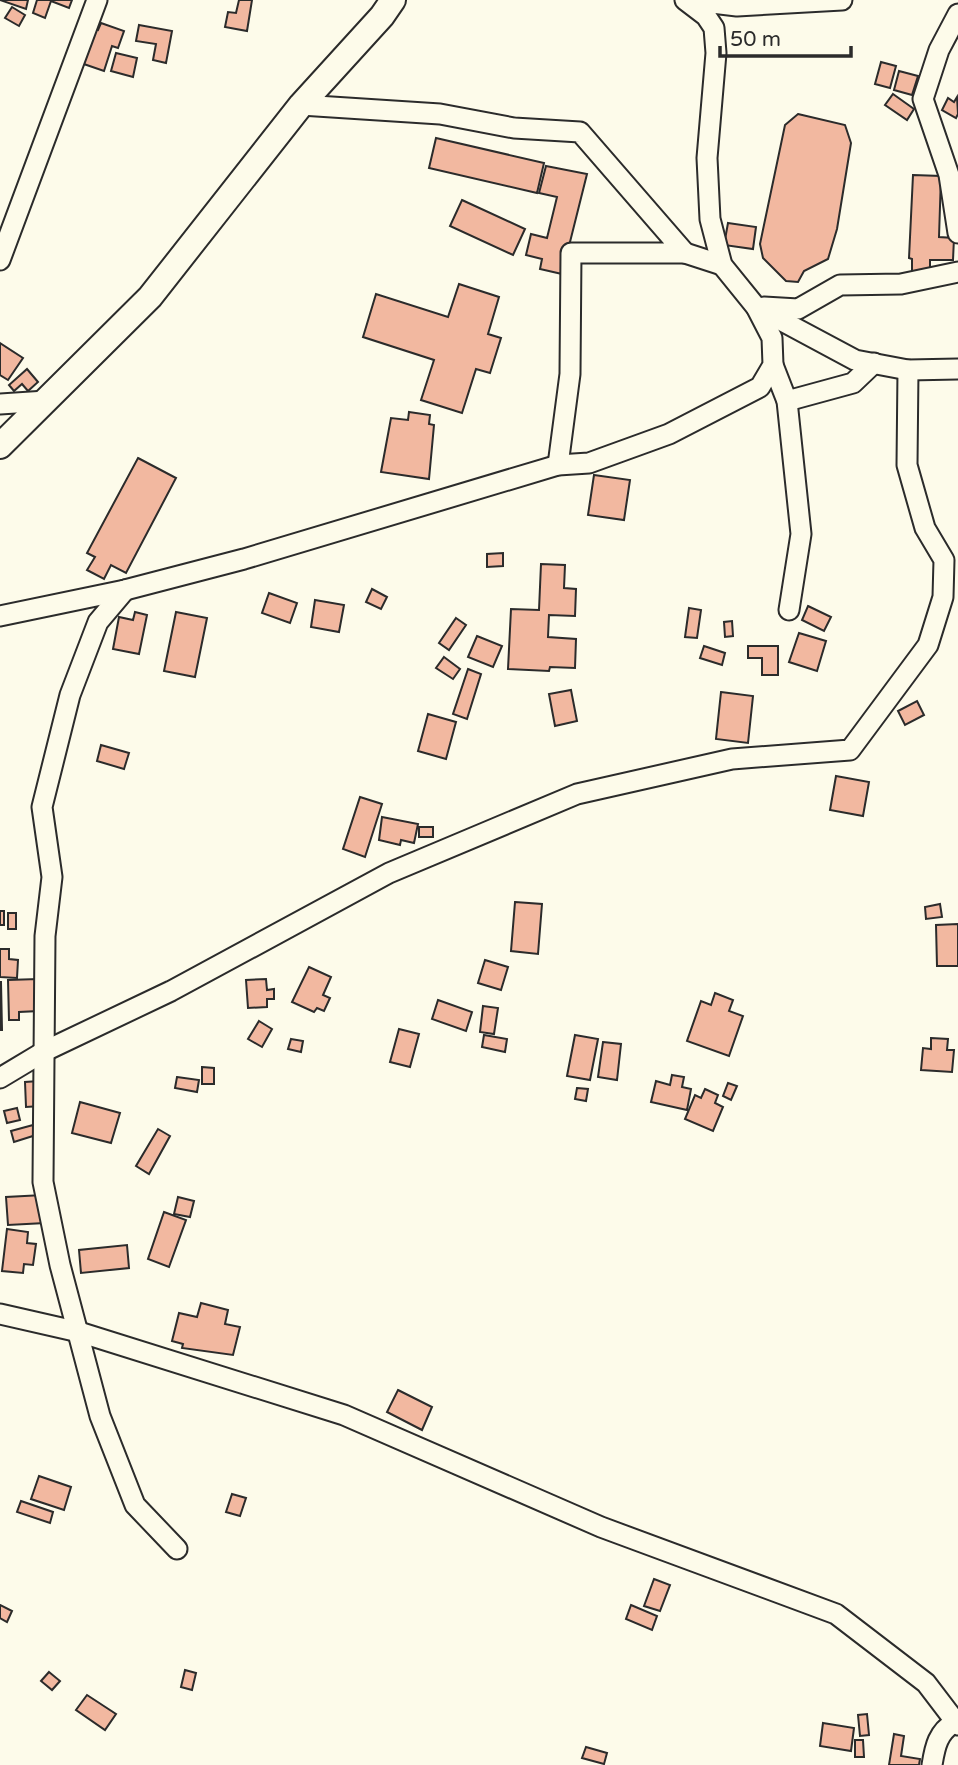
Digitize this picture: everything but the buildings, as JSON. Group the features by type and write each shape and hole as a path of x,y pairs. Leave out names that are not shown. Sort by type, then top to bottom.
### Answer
{"main road":[{"path":"0,446 150,297 301,105 382,16 393,0"}],"street":[{"path":"0,260 97,0"},
{"path":"686,0 759,3 842,0"},
{"path":"686,0 706,16 714,28 716,53 707,158 710,219 722,265 756,307 772,338 773,365 787,401 801,534 789,610"},
{"path":"958,14 939,50 923,99 949,175 958,233"},
{"path":"301,105 440,114 514,128 580,132 685,253"},
{"path":"558,465 570,374 571,253 685,253 722,265"},
{"path":"756,307 798,309 840,285 901,284 958,272"},
{"path":"756,307 855,360 908,370 958,369"},
{"path":"787,401 853,383 874,363"},
{"path":"0,616 125,590 244,559 558,465 589,463 669,434 760,387 773,365"},
{"path":"0,1078 45,1051 171,991 388,873 577,794 732,759 850,750 928,645 943,597 944,561 925,528 907,465 908,370"},
{"path":"0,404 46,401"},
{"path":"125,590 98,622 70,695 42,807 52,877 45,936 43,1182 60,1265 100,1416 135,1505 177,1549"},
{"path":"0,1314 79,1332 344,1415 540,1503 836,1614 926,1684 957,1724 943,1729 935,1747 932,1765"}]}
